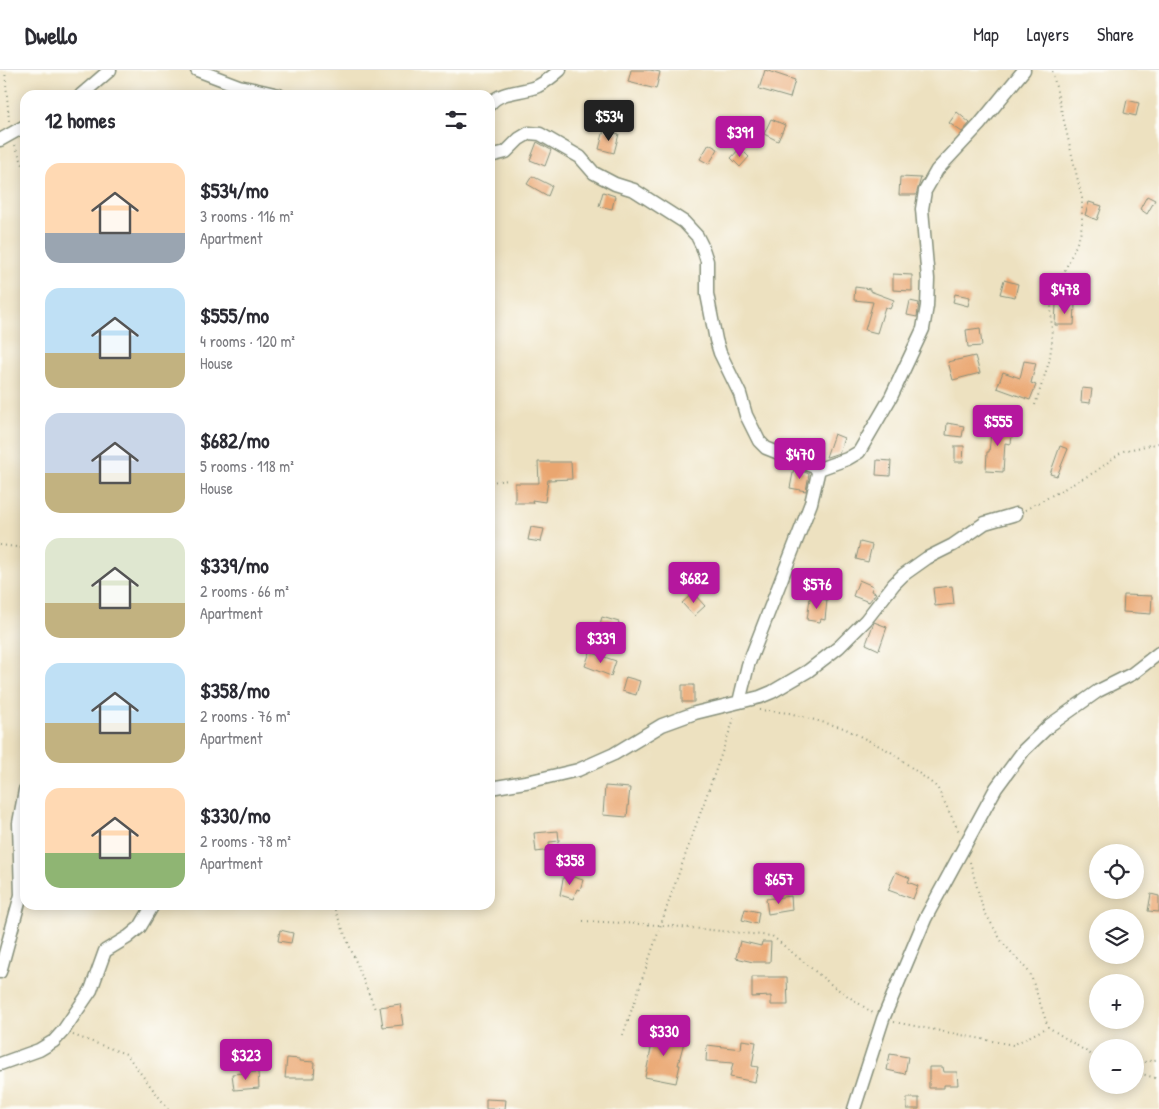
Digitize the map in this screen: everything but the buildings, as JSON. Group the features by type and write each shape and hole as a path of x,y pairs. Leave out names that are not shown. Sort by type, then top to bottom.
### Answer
{"street":[{"path":"87,90 110,70"},
{"path":"197,70 239,86 257,90"},
{"path":"495,100 507,93 537,87 560,70"},
{"path":"495,155 506,152 519,139 529,133 540,134 580,158 594,173 615,184 634,190 684,222 697,236 702,246 707,261 708,294 718,347 740,394 746,415 759,441 766,448 819,468 847,460 859,452 891,397 923,329 927,306 928,279 922,209 925,191 937,170 979,125 1024,70"},
{"path":"0,140 20,129"},
{"path":"740,702 748,665 811,503 819,468"},
{"path":"495,787 578,770 614,754 662,725 695,713 772,692 808,671 839,647 866,620 903,575 927,558 954,544 985,523 1016,514"},
{"path":"854,1109 883,1019 925,919 996,788 1024,750 1050,725 1098,691 1132,674 1159,653"},
{"path":"20,814 18,823 20,871"},
{"path":"0,972 20,899"},
{"path":"0,1064 39,1050 54,1041 63,1032 91,990 104,951 128,937 140,927 150,910"}],"path":[{"path":"1034,405 1049,362 1052,343 1051,302 1080,236 1082,224 1082,198 1052,70"},
{"path":"1016,514 1095,472 1123,451 1159,443"},
{"path":"495,481 508,480"},
{"path":"0,545 20,547"},
{"path":"623,1034 740,702"},
{"path":"754,710 789,713 844,728 891,752 937,788 965,845 983,909 1002,942 1030,973 1048,1027 1089,1053"},
{"path":"334,910 375,1009"},
{"path":"582,921 660,925 772,936 832,986 883,1019 1013,1045 1048,1027"},
{"path":"63,1032 126,1054 168,1109"},
{"path":"1144,1062 1159,1059"},
{"path":"1144,1075 1159,1079"}]}
